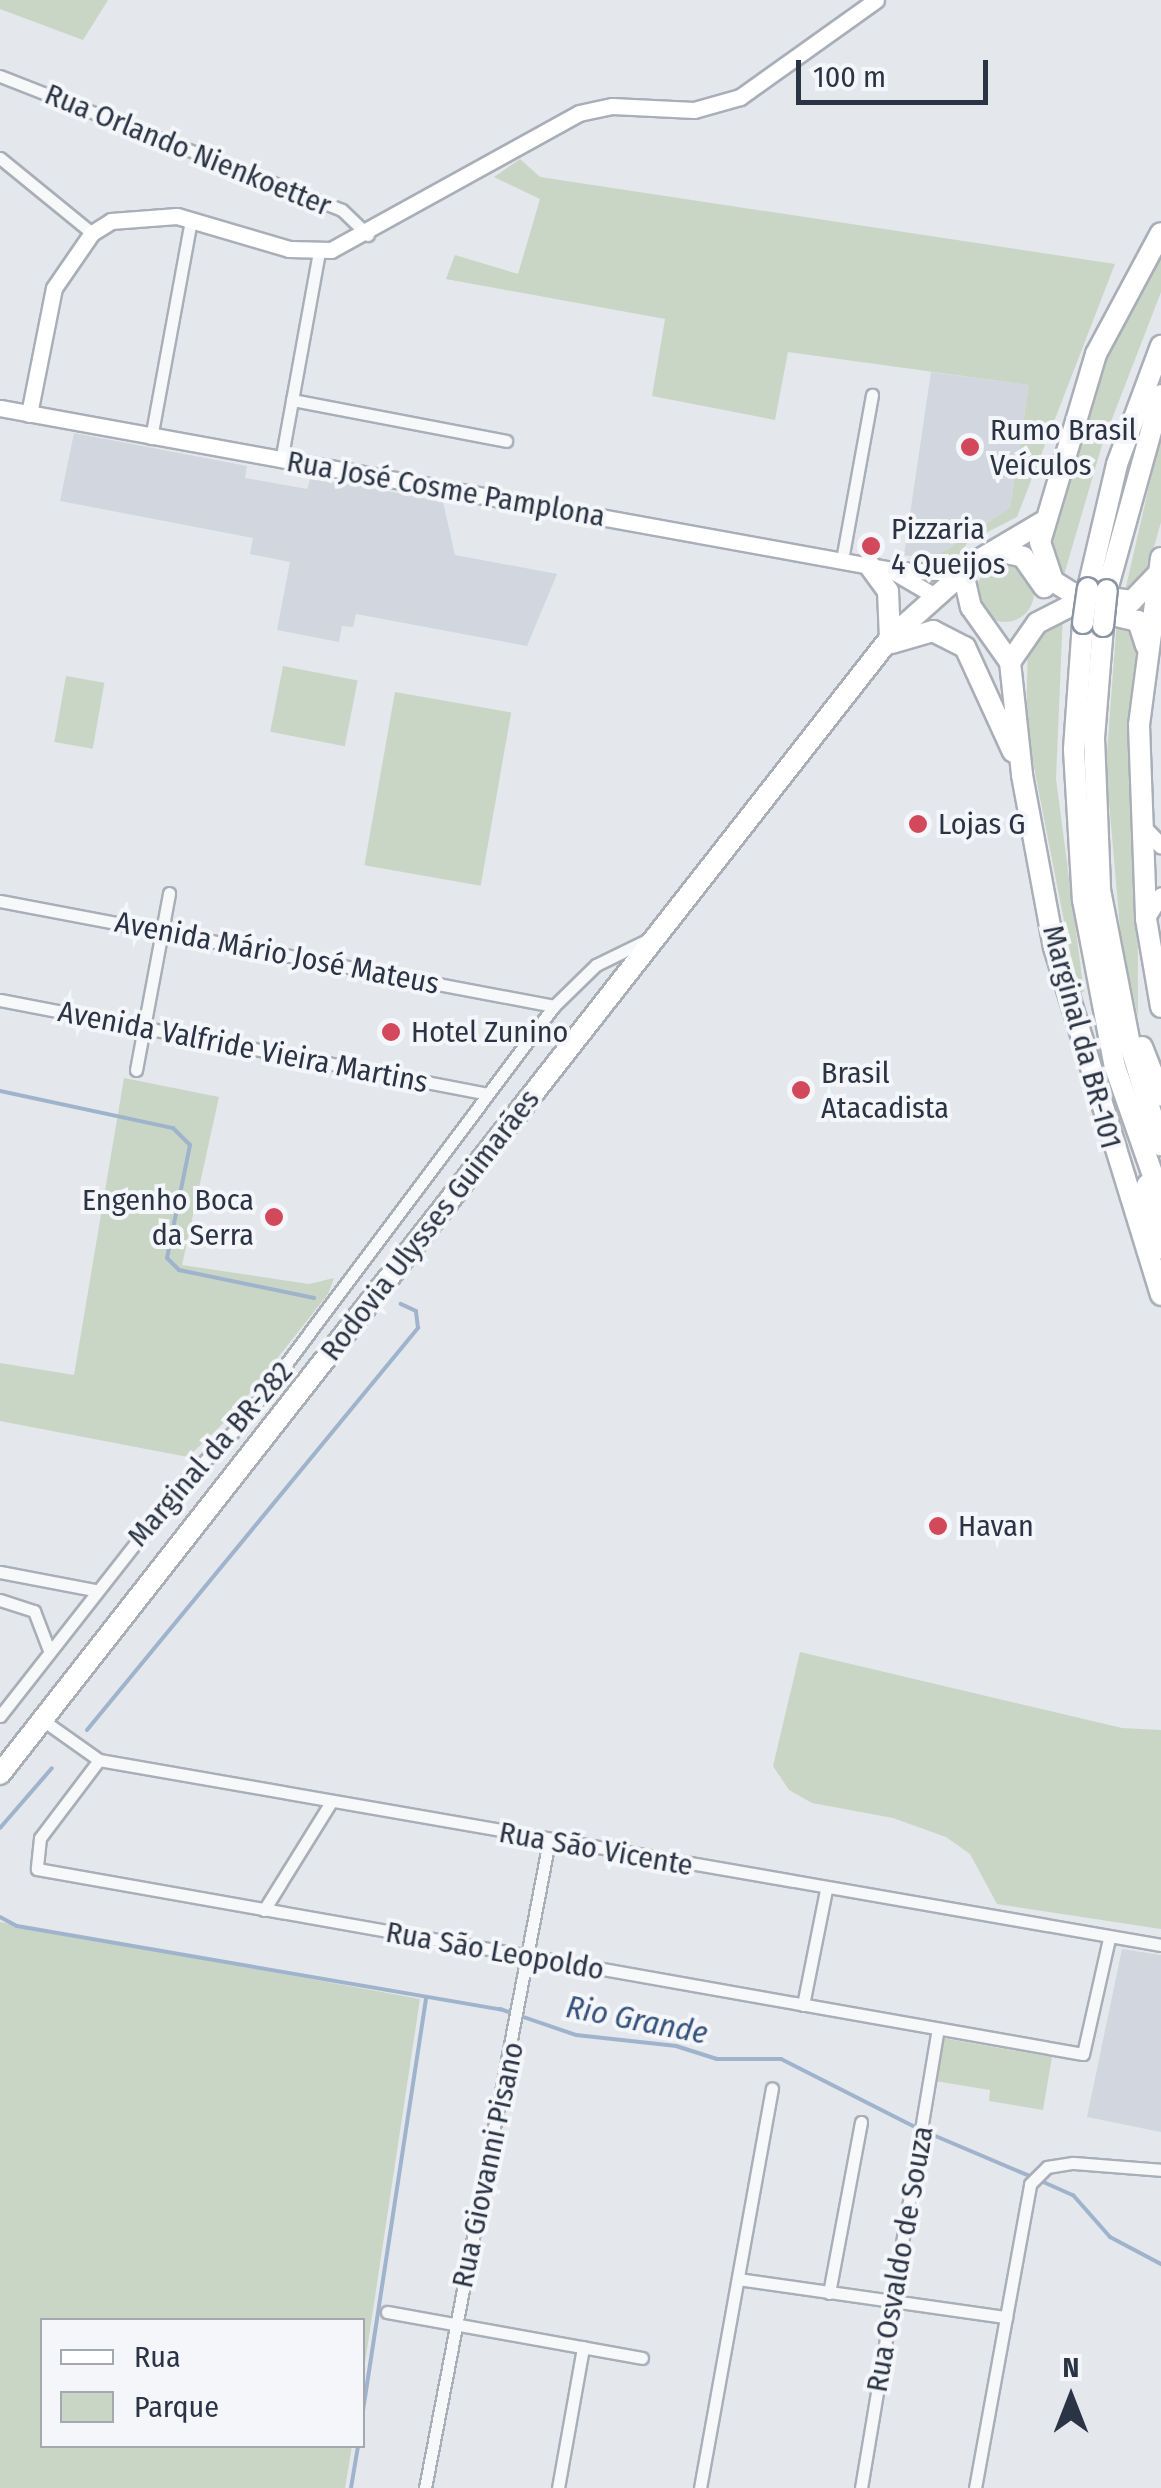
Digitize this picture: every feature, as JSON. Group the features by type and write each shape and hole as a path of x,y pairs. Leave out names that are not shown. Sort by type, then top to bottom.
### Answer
{"highway":[{"path":"1159,566 1132,601 1060,588 1042,557 1040,523 1109,322 1161,233"},
{"path":"1098,589 1129,426 1161,333"},
{"path":"1129,426 1161,346"},
{"path":"1161,395 1086,618 1074,750 1078,850 1101,1014 1135,1130 1161,1248"},
{"name":"Rodovia Ulysses Guimarães","path":"0,1774 886,644 964,573 1040,523"},
{"path":"998,551 1023,557 1052,598 1086,618"},
{"path":"869,566 888,591 886,644 921,632 944,634 966,647 1022,774"},
{"path":"1159,566 1157,611 1146,648 1140,824 1146,919 1161,1007"},
{"path":"964,573 977,618 1010,662 1022,774"},
{"path":"935,596 977,618"},
{"path":"1086,618 1100,890 1117,990 1161,1145"},
{"path":"1010,662 1037,622 1086,618 1138,621 1146,648"},
{"name":"Marginal da BR-101","path":"1022,774 1067,1004 1161,1295"},
{"path":"1117,990 1161,1095"},
{"path":"1135,1130 1161,1198"}],"main road":[{"path":"29,414 50,301 92,233 132,215 191,219 319,252 368,235 592,108 694,110 740,96 876,0"},
{"name":"Rua José Cosme Pamplona","path":"0,408 891,570 964,573"},
{"name":"Rua José Cosme Pamplona","path":"891,570 935,596"},
{"path":"1140,824 1161,846"},
{"path":"1146,919 1161,895"}],"street":[{"name":"Rua Orlando Nienkoetter","path":"0,76 342,210 368,235"},
{"path":"0,158 92,233"},
{"path":"151,438 191,219"},
{"path":"281,461 319,252"},
{"path":"842,560 872,395"},
{"path":"292,400 506,440"},
{"path":"136,1070 169,893"},
{"name":"Avenida Mário José Mateus","path":"0,901 554,1006"},
{"name":"Marginal da BR-282","path":"0,1716 94,1590 241,1424 364,1266 485,1093 554,1006 596,965 659,934"},
{"name":"Avenida Valfride Vieira Martins","path":"0,1000 485,1093"},
{"path":"0,1572 94,1590"},
{"path":"0,1600 34,1610 48,1650"},
{"name":"Rua São Vicente","path":"44,1721 98,1760 1161,1946"},
{"name":"Rua São Leopoldo","path":"98,1760 40,1838 37,1869 1083,2054 1109,1938"},
{"path":"264,1910 332,1802"},
{"name":"Rua Giovanni Pisano","path":"425,2488 454,2324 517,2030 548,1841"},
{"path":"803,2005 826,1890"},
{"name":"Rua Osvaldo de Souza","path":"860,2488 938,2029"},
{"path":"700,2488 772,2088"},
{"path":"830,2293 862,2122"},
{"path":"975,2488 1030,2184 1040,2172 1088,2162 1161,2170"},
{"path":"738,2278 1006,2317"},
{"path":"387,2312 642,2358"},
{"path":"558,2488 584,2347"}],"shaded area":[{"name":"Rumo Brasil Veículos","path":"931,372 1029,385 1010,508 932,559 904,555"},
{"path":"74,433 247,466 245,478 307,489 311,476 443,502 455,555 557,574 527,646 356,614 353,627 342,626 339,642 277,630 290,562 250,554 253,538 60,501"},
{"path":"1122,1949 1161,1955 1161,2132 1087,2117"}],"green space":[{"path":"0,0 108,0 83,40 0,9"},
{"path":"520,159 540,177 1115,264 1017,517 968,542 956,558 932,559 1010,508 1029,385 788,352 775,420 652,396 665,319 446,279 455,255 518,274 540,199 494,177"},
{"path":"1161,252 1161,292 1102,445 1064,575 1048,544 1107,347"},
{"path":"1161,434 1161,522 1143,586 1125,591"},
{"path":"1005,564 1025,573 1034,593 1025,613 1005,622 985,613 976,593 985,573"},
{"path":"1063,613 1056,779 1084,992 1078,993 1026,726 1028,642"},
{"path":"1117,618 1137,624 1138,1017 1121,940 1106,767"},
{"path":"283,666 358,681 345,746 270,732"},
{"path":"66,676 104,683 93,749 54,742"},
{"path":"395,692 511,712 481,886 364,865"},
{"path":"124,1078 219,1097 182,1265 309,1284 334,1278 328,1294 234,1413 188,1457 0,1421 0,1363 74,1375"},
{"path":"800,1652 1122,1728 1161,1730 1161,1929 997,1904 970,1854 946,1837 893,1818 812,1803 789,1790 773,1766"},
{"path":"0,1922 420,1999 365,2363 365,2318 40,2318 40,2448 352,2448 345,2488 0,2488"},
{"path":"942,2038 1052,2057 1043,2110 989,2101 990,2090 935,2081"}],"waterway":[{"path":"0,1091 173,1128 190,1145 167,1258 179,1270 314,1298"},
{"path":"87,1730 418,1328 416,1311 401,1304"},
{"path":"0,1828 52,1768"},
{"name":"Rio Grande","path":"0,1917 17,1926 500,2009 576,2035 676,2046 717,2059 781,2059 917,2128"},
{"path":"365,2397 426,1998"},
{"name":"Rio Grande","path":"926,2132 1032,2177"},
{"name":"Rio Grande","path":"1041,2181 1073,2195 1110,2237 1161,2264"},
{"path":"351,2488 358,2448"}],"place":[{"name":"Rumo Brasil Veículos","path":"970,447"},
{"name":"Pizzaria 4 Queijos","path":"871,546"},
{"name":"Lojas G","path":"918,824"},
{"name":"Hotel Zunino","path":"391,1032"},
{"name":"Brasil Atacadista","path":"801,1090"},
{"name":"Engenho Boca da Serra","path":"274,1217"},
{"name":"Havan","path":"938,1526"}]}
